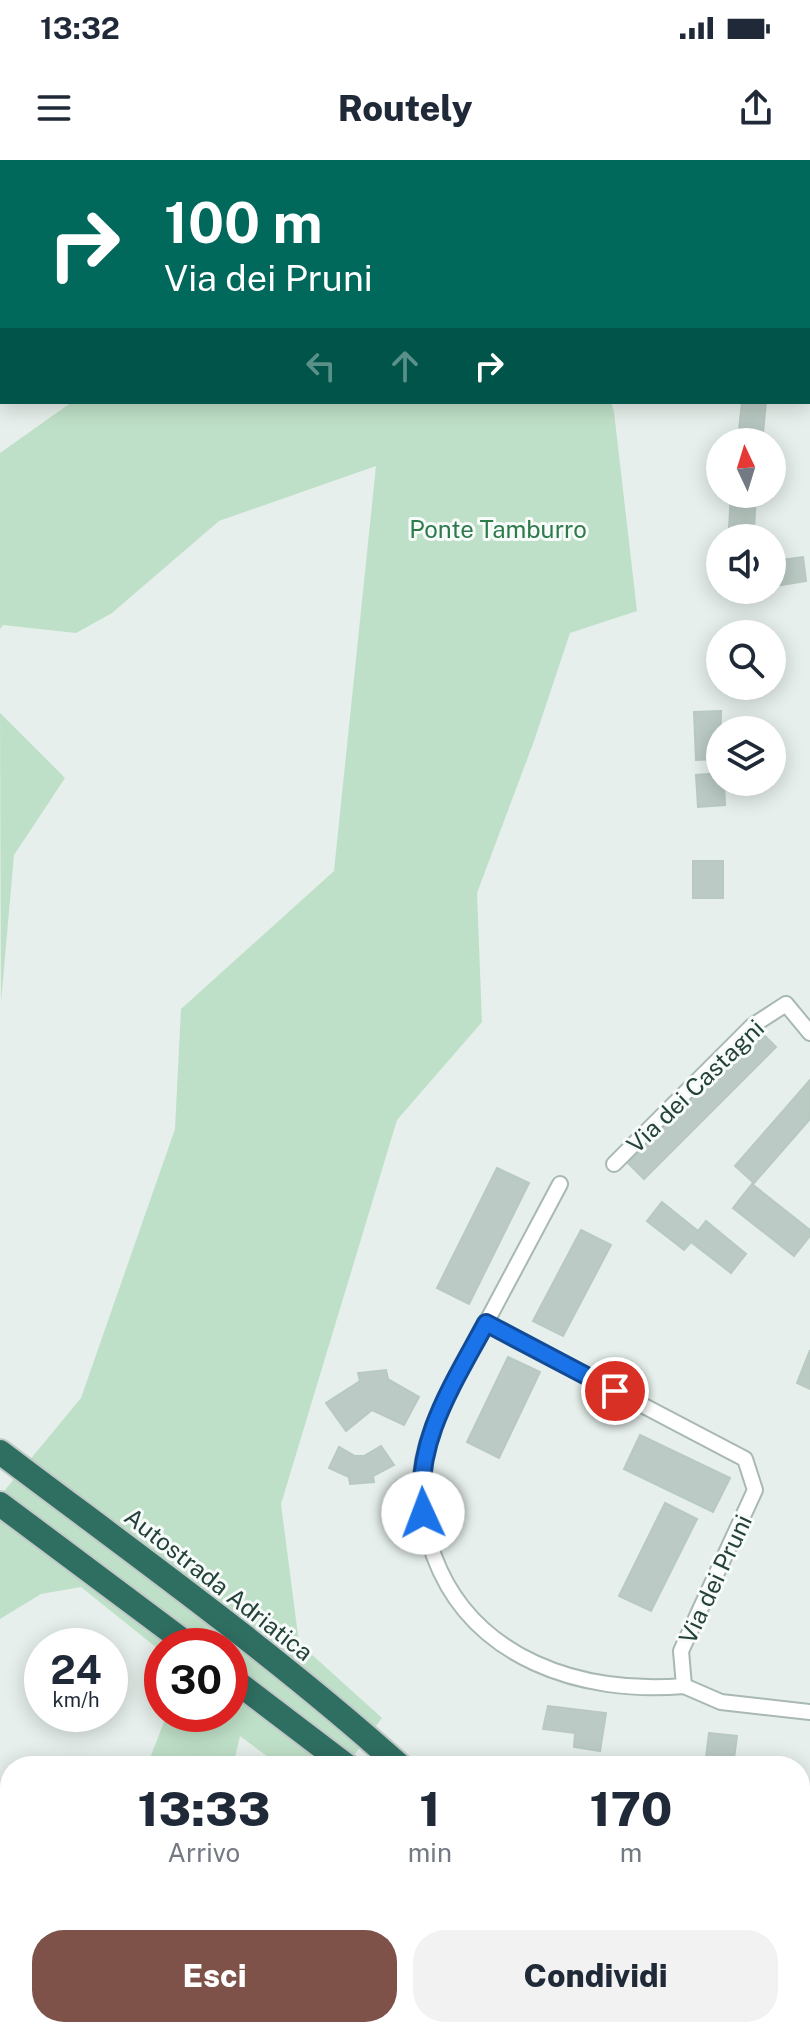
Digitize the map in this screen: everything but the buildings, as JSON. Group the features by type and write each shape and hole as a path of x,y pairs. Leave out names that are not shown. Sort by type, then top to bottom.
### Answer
{"highway":[{"name":"Autostrada Adriatica","path":"0,1452 166,1577 389,1756"},
{"path":"0,1504 166,1628"},
{"path":"248,1691 334,1756"}],"street":[{"name":"Via dei Castagni","path":"614,1164 752,1026 786,1004 810,1033"},
{"path":"560,1184 430,1435 420,1491 426,1534 439,1569 459,1603 488,1635 523,1659 560,1673 596,1681 660,1688 684,1686 721,1702 810,1712"},
{"name":"Via dei Pruni","path":"486,1323 745,1459 755,1490 681,1651 684,1686"}],"green space":[{"name":"Ponte Tamburro","path":"69,404 612,404 637,611 570,633 534,741 477,893 482,1022 397,1120 281,1504 299,1643 382,1718 354,1756 267,1756 240,1736 235,1756 151,1756 160,1732 248,1732 248,1628 144,1628 144,1638 81,1587 41,1594 0,1619 0,1496 81,1398 175,1129 181,1009 334,871 376,466 219,521 112,613 76,633 3,625 0,629 0,453"},
{"path":"0,713 65,778 14,855 1,1002"}],"route":[{"path":"423,1513 420,1491 430,1435 486,1323 615,1391"}]}
